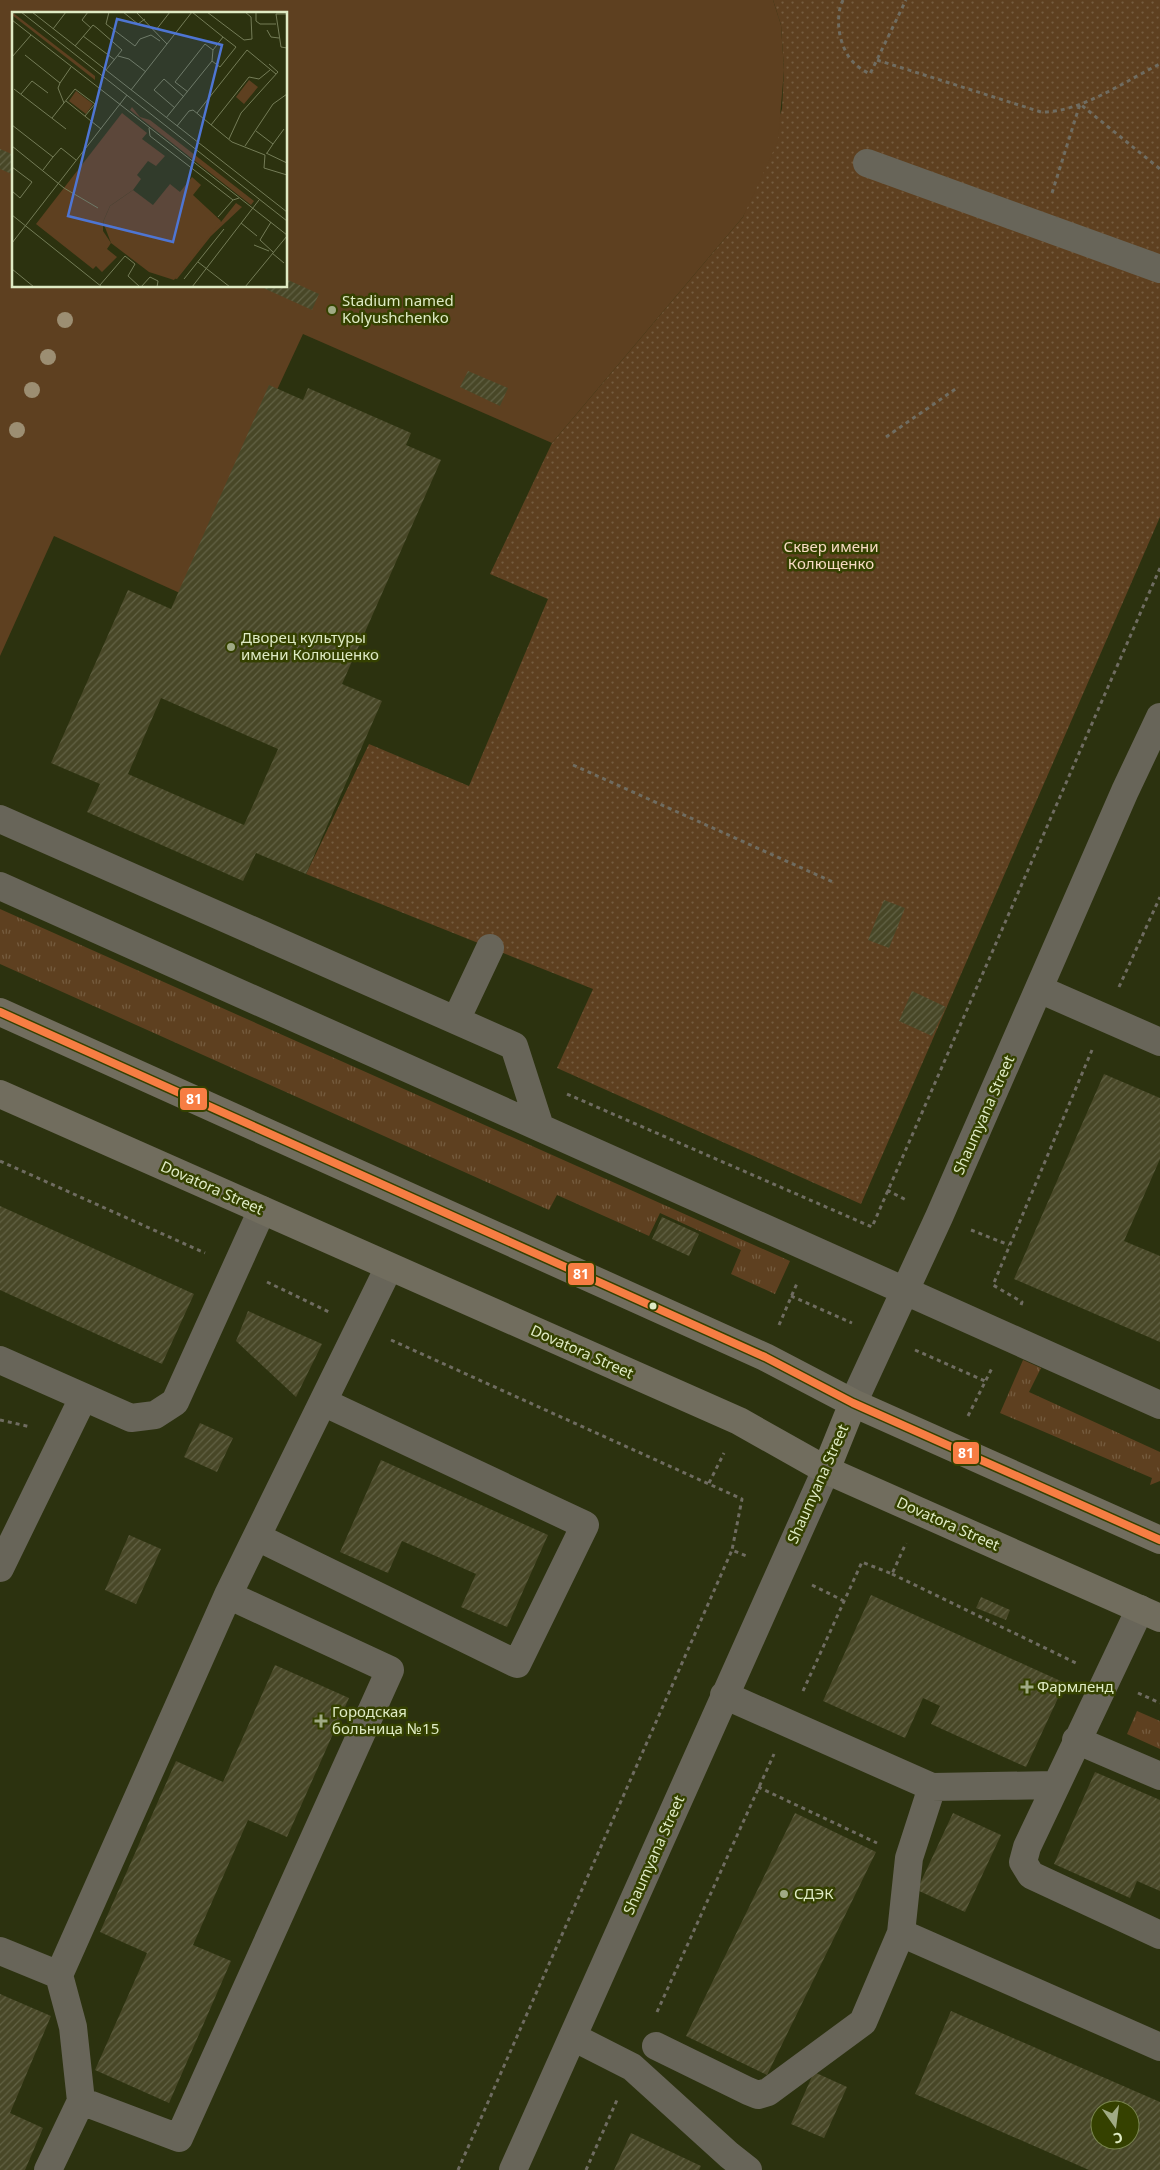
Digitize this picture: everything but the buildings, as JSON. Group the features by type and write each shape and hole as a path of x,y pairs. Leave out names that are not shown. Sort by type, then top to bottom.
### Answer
{"main road":[{"path":"0,1012 765,1357 853,1404 1160,1540"},
{"name":"Dovatora Street","path":"0,1094 739,1420 826,1470 1150,1613"},
{"name":"Shaumyana Street","path":"826,1470 853,1404"}],"street":[{"path":"867,163 1160,269"},
{"name":"Shaumyana Street","path":"853,1404 1039,989 1125,791 1160,717"},
{"path":"0,819 514,1046 540,1127"},
{"path":"0,886 1160,1405"},
{"path":"456,1020 490,948"},
{"path":"1039,989 1160,1042"},
{"path":"0,1360 131,1418 155,1415 175,1402 262,1210"},
{"path":"48,2170 80,2101 73,2027 59,1975 228,1595 389,1267"},
{"path":"0,1568 83,1398"},
{"path":"257,1537 517,1664 522,1655 585,1525 323,1402"},
{"name":"Shaumyana Street","path":"513,2170 780,1569 826,1470"},
{"path":"80,2101 179,2138 390,1670 228,1595"},
{"path":"1150,1613 1107,1678 1055,1785 1027,1847 1023,1862 1030,1875 1160,1935"},
{"path":"724,1695 932,1787 1055,1785"},
{"path":"1076,1740 1160,1776"},
{"path":"656,2046 758,2095 768,2092 863,2022 901,1933 909,1858 932,1787"},
{"path":"901,1933 1160,2047"},
{"path":"0,1951 59,1975"},
{"path":"573,2037 632,2067 733,2165"}],"path":[{"path":"843,0 837,24 846,52 853,62 870,74 906,0"},
{"path":"877,60 1041,112 1058,112 1080,104 1160,64"},
{"path":"1080,104 1160,169"},
{"path":"1042,227 1080,104"},
{"path":"886,437 957,388"},
{"path":"522,1075 872,1227 1160,568"},
{"path":"573,765 835,882"},
{"path":"0,1161 742,1499 732,1550 458,2170"},
{"path":"732,1550 780,1569 844,1601"},
{"path":"892,1574 1160,1703"},
{"path":"758,1787 909,1858"}],"green space":[{"name":"Stadium named Kolyushchenko","path":"0,0 773,0 781,25 784,70 778,141 743,217 552,443 303,334 182,594 54,536 0,656"},
{"name":"Сквер имени Колющенко","path":"773,0 1160,0 1160,517 861,1204 557,1068 593,989 306,874 369,744 469,786 548,599 490,574 552,443 743,217 782,109 784,70 781,25"},
{"path":"0,909 790,1261 775,1294 731,1274 741,1250 660,1213 649,1236 557,1195 549,1210 0,964"},
{"path":"1023,1360 1041,1368 1029,1392 1160,1452 1160,1481 1150,1485 1152,1478 1000,1413"},
{"path":"1137,1711 1160,1721 1160,1749 1127,1734"}],"transit line":[{"name":"81","path":"0,1012 765,1357 853,1403 1160,1540"}],"place":[{"name":"Stadium named Kolyushchenko","path":"332,310"},
{"name":"Дворец культуры имени Колющенко","path":"231,647"},
{"name":"Фармленд","path":"1027,1687"},
{"name":"Городская больница №15","path":"321,1721"},
{"name":"СДЭК","path":"784,1894"}]}
